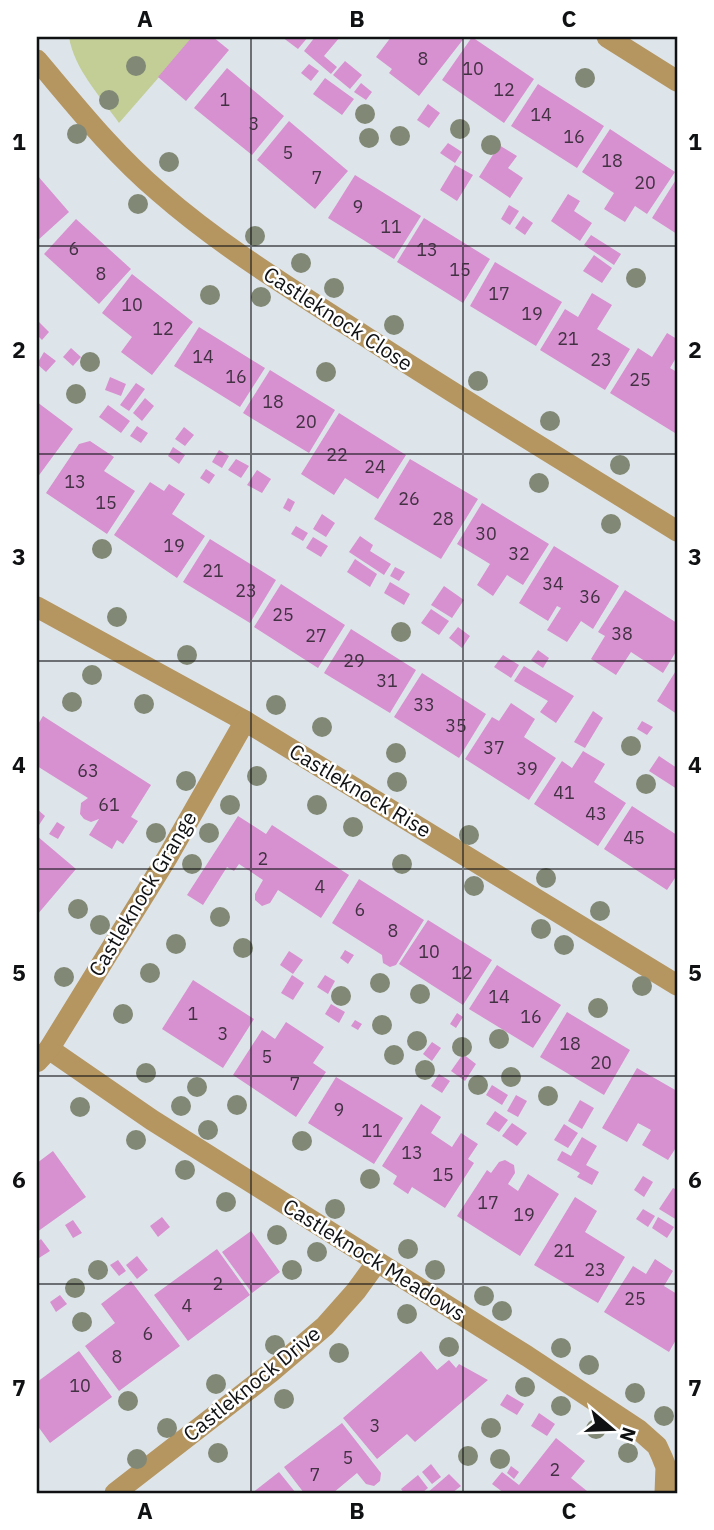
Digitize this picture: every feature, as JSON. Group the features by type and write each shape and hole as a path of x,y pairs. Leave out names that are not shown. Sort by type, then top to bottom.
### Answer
{"street":[{"path":"607,37 677,81"},
{"name":"Castleknock Close","path":"37,60 103,138 159,193 229,247 447,389 677,531"},
{"name":"Castleknock Rise","path":"37,607 245,721 677,985"},
{"name":"Castleknock Grange","path":"43,1055 167,858 245,721"},
{"name":"Castleknock Meadows","path":"43,1055 108,1091 527,1356 639,1430 657,1446 666,1467 664,1493"},
{"name":"Castleknock Drive","path":"115,1493 270,1373 325,1326 377,1262"}],"green space":[{"path":"69,37 194,37 119,123 82,71"}],"building":[{"path":"192,37 213,37 229,50 186,101 158,77"},
{"path":"282,37 308,37 298,49"},
{"path":"315,37 340,37 324,56 337,67 331,74 304,51"},
{"path":"391,37 465,37 419,96 389,73 392,69 376,57"},
{"path":"472,37 534,79 504,123 442,80"},
{"path":"345,61 362,75 350,89 333,75"},
{"path":"309,64 319,71 311,81 301,73"},
{"path":"227,68 284,116 252,155 194,108"},
{"path":"325,78 354,99 342,115 313,94"},
{"path":"361,83 372,92 366,100 354,92"},
{"path":"538,84 604,126 577,168 511,126"},
{"path":"428,104 440,113 429,128 417,120"},
{"path":"289,121 348,171 315,209 257,160"},
{"path":"610,129 675,172 647,214 635,206 625,222 604,209 614,193 582,172"},
{"path":"448,143 462,152 455,163 440,153"},
{"path":"499,145 517,156 508,168 523,178 510,198 479,177"},
{"path":"455,165 473,175 457,201 440,190"},
{"path":"37,175 69,212 37,241"},
{"path":"355,175 421,216 394,259 328,218"},
{"path":"677,178 677,234 652,218"},
{"path":"568,194 580,201 574,211 592,223 580,241 551,221"},
{"path":"509,205 519,211 510,225 501,219"},
{"path":"523,216 533,223 525,235 515,228"},
{"path":"424,218 490,259 463,303 397,262"},
{"path":"76,219 131,269 99,304 44,254"},
{"path":"591,235 621,254 614,265 584,245"},
{"path":"594,255 612,268 602,283 583,271"},
{"path":"495,262 562,302 536,346 470,306"},
{"path":"132,274 193,322 152,375 121,352 132,337 102,313"},
{"path":"592,293 612,305 597,329 630,349 605,390 540,350 565,309 578,317"},
{"path":"37,320 49,332 42,340 37,335"},
{"path":"199,327 265,368 240,407 174,366"},
{"path":"667,333 677,339 677,356 670,368 677,372 675,433 610,393 638,348 652,357"},
{"path":"71,348 81,357 73,366 63,357"},
{"path":"44,352 56,361 46,372 37,364"},
{"path":"270,370 335,410 309,453 243,413"},
{"path":"110,377 126,384 121,396 105,390"},
{"path":"136,383 145,389 129,411 120,405"},
{"path":"145,398 154,406 142,421 133,413"},
{"path":"37,402 73,429 37,478"},
{"path":"108,405 130,421 121,433 99,417"},
{"path":"339,413 406,455 378,499 345,478 334,495 301,474"},
{"path":"137,426 148,433 141,443 130,436"},
{"path":"184,427 194,435 185,446 175,439"},
{"path":"90,441 114,457 104,471 135,491 107,534 46,493 79,444"},
{"path":"173,447 185,455 179,464 168,456"},
{"path":"219,450 229,456 222,468 212,462"},
{"path":"236,459 249,466 241,478 228,470"},
{"path":"410,459 478,499 441,559 374,519"},
{"path":"206,469 215,475 209,484 200,478"},
{"path":"257,470 271,479 262,493 247,485"},
{"path":"150,482 164,491 169,484 185,494 172,514 205,536 177,578 114,535"},
{"path":"288,498 295,502 290,512 283,508"},
{"path":"482,503 549,544 523,585 507,575 493,596 477,585 490,564 457,544"},
{"path":"322,514 335,523 326,537 313,529"},
{"path":"296,526 308,533 303,541 291,534"},
{"path":"360,536 373,545 370,551 391,564 384,575 349,552"},
{"path":"313,537 328,546 321,557 306,548"},
{"path":"210,539 276,580 250,623 183,582"},
{"path":"554,546 619,586 593,629 581,621 567,642 547,630 561,608 557,606 548,621 519,603"},
{"path":"355,559 377,574 370,587 347,572"},
{"path":"395,567 405,572 399,581 390,576"},
{"path":"390,582 410,594 404,605 384,593"},
{"path":"281,584 345,625 318,668 254,627"},
{"path":"444,586 464,600 452,618 431,605"},
{"path":"625,590 677,623 677,650 663,673 631,652 616,675 591,659 605,636 598,632"},
{"path":"431,609 449,621 439,635 421,623"},
{"path":"458,627 470,636 462,648 449,638"},
{"path":"351,629 416,670 390,713 324,673"},
{"path":"538,650 549,658 543,668 531,660"},
{"path":"503,655 519,665 511,678 494,667"},
{"path":"524,666 574,696 556,723 540,712 548,701 514,681"},
{"path":"677,669 677,714 657,701"},
{"path":"422,673 486,714 459,758 394,717"},
{"path":"511,703 535,719 524,737 556,758 529,800 465,759 492,717 499,721"},
{"path":"593,711 603,718 585,748 574,742"},
{"path":"43,716 151,785 131,817 138,821 123,844 117,840 112,849 89,835 99,819 91,822 80,814 81,803 88,798 37,766 37,726"},
{"path":"642,721 653,727 647,735 637,729"},
{"path":"583,751 605,764 594,782 626,803 598,846 534,804 562,761 572,768"},
{"path":"659,756 677,768 677,789 649,771"},
{"path":"632,806 677,835 677,875 667,890 604,849"},
{"path":"37,809 45,816 37,828"},
{"path":"238,816 266,834 272,825 349,875 321,918 278,890 270,903 262,906 255,900 255,894 263,880 239,864 234,871 227,867 203,905 187,895"},
{"path":"57,822 65,827 58,839 49,834"},
{"path":"37,836 76,869 37,915"},
{"path":"359,879 424,920 396,965 390,967 383,963 382,955 332,923"},
{"path":"428,920 492,960 463,1005 399,964"},
{"path":"345,950 354,955 348,964 340,958"},
{"path":"289,951 303,960 293,974 280,965"},
{"path":"497,965 561,1005 533,1048 469,1009"},
{"path":"292,975 304,983 293,1000 281,993"},
{"path":"325,975 335,981 328,994 317,987"},
{"path":"193,980 254,1019 223,1068 162,1029"},
{"path":"331,1004 345,1012 339,1023 325,1014"},
{"path":"567,1012 630,1050 604,1095 540,1057"},
{"path":"457,1013 463,1017 456,1028 450,1024"},
{"path":"355,1020 362,1024 358,1030 351,1026"},
{"path":"286,1022 324,1047 313,1063 326,1072 296,1117 233,1075 262,1030 275,1039"},
{"path":"432,1042 441,1048 432,1061 423,1054"},
{"path":"463,1054 476,1064 465,1081 451,1071"},
{"path":"637,1068 677,1091 677,1146 668,1160 642,1145 651,1130 638,1123 627,1142 602,1128"},
{"path":"439,1074 450,1081 442,1093 431,1086"},
{"path":"336,1077 403,1118 374,1164 308,1123"},
{"path":"492,1085 508,1095 502,1105 486,1095"},
{"path":"516,1095 527,1101 518,1117 507,1111"},
{"path":"580,1100 594,1108 582,1129 568,1121"},
{"path":"421,1104 441,1117 431,1133 452,1147 461,1133 478,1144 468,1159 474,1163 445,1208 412,1187 408,1194 393,1184 397,1176 382,1166"},
{"path":"495,1111 508,1120 499,1132 486,1124"},
{"path":"512,1123 527,1133 517,1146 502,1136"},
{"path":"564,1124 578,1133 568,1148 554,1140"},
{"path":"582,1137 597,1146 586,1165 599,1172 592,1185 577,1177 580,1173 557,1160 562,1151 571,1156"},
{"path":"53,1151 86,1197 37,1232 37,1163"},
{"path":"505,1160 514,1165 515,1173 508,1184 518,1191 528,1174 559,1194 520,1256 457,1216 487,1170 491,1173 499,1162"},
{"path":"643,1176 653,1182 644,1197 634,1190"},
{"path":"673,1188 677,1190 677,1220 659,1209"},
{"path":"575,1197 597,1211 585,1232 625,1257 598,1303 534,1265"},
{"path":"643,1209 655,1216 648,1227 636,1219"},
{"path":"162,1217 170,1227 158,1237 150,1226"},
{"path":"658,1217 674,1227 667,1238 652,1228"},
{"path":"73,1220 82,1233 73,1238 65,1225"},
{"path":"251,1231 280,1272 252,1293 222,1252"},
{"path":"41,1239 50,1251 39,1258 37,1242"},
{"path":"217,1249 250,1295 188,1341 154,1295"},
{"path":"137,1256 148,1270 137,1279 126,1265"},
{"path":"655,1259 673,1271 664,1286 677,1294 677,1338 669,1352 604,1312 633,1266 646,1274"},
{"path":"118,1260 126,1271 119,1276 110,1265"},
{"path":"131,1281 180,1346 119,1391 85,1346 115,1323 101,1304"},
{"path":"60,1295 67,1304 56,1312 50,1302"},
{"path":"79,1351 112,1397 50,1443 37,1425 37,1382"},
{"path":"421,1351 437,1370 449,1360 456,1368 459,1364 488,1380 415,1442 407,1434 377,1459 343,1418"},
{"path":"507,1394 524,1404 517,1415 500,1405"},
{"path":"539,1413 555,1424 547,1436 531,1426"},
{"path":"342,1423 381,1473 380,1481 374,1486 366,1484 357,1473 333,1493 304,1493 284,1467"},
{"path":"556,1438 585,1461 571,1478 587,1491 585,1493 504,1493 492,1484 502,1472 519,1485"},
{"path":"431,1464 441,1477 432,1484 422,1472"},
{"path":"511,1466 519,1472 514,1479 507,1473"},
{"path":"279,1472 296,1493 252,1493"},
{"path":"449,1474 461,1486 452,1493 427,1493"},
{"path":"418,1475 428,1488 422,1493 404,1493 401,1489"}]}
